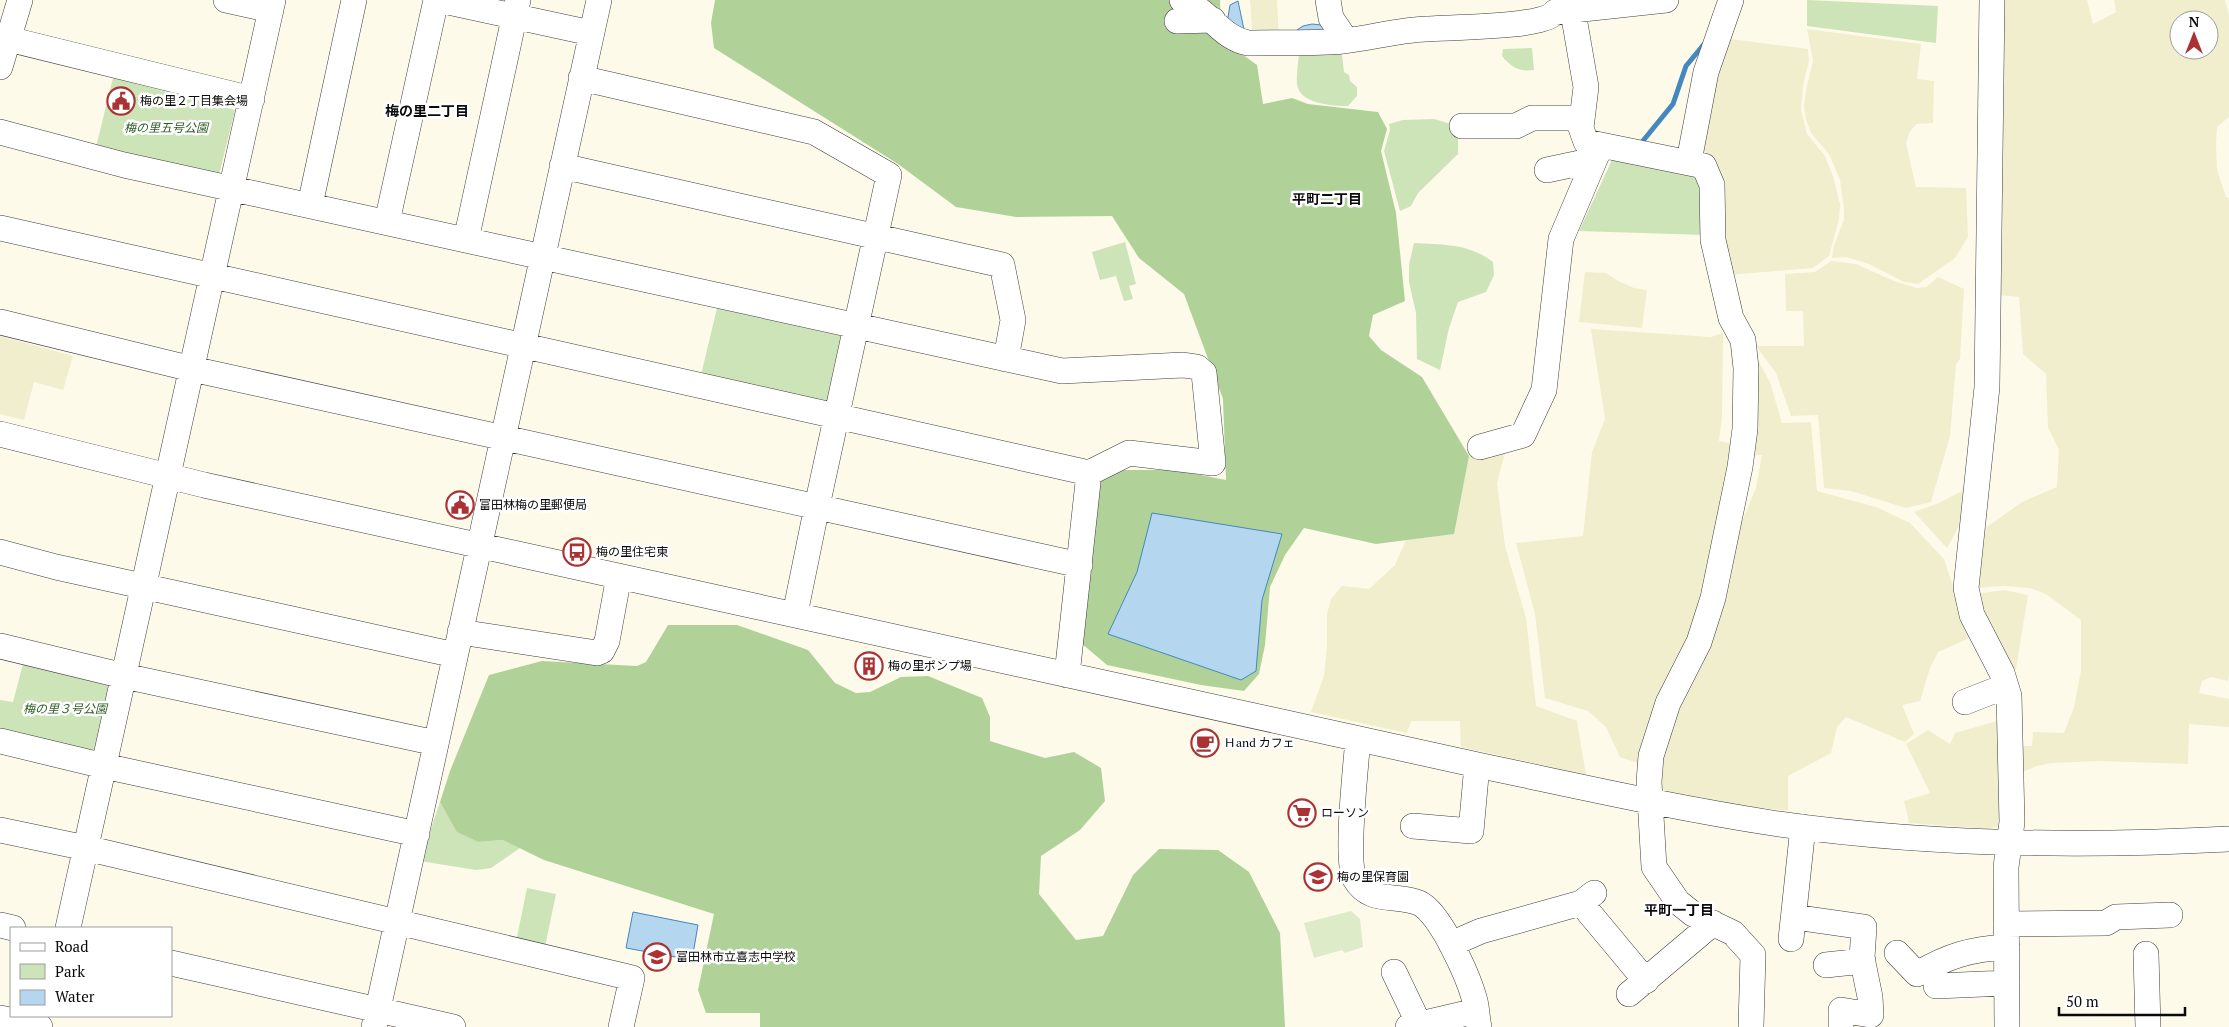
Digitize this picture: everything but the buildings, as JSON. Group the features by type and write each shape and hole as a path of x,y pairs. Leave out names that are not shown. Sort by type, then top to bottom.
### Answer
{"street":[{"path":"0,67 4,38 20,0"},
{"path":"68,927 272,5 226,0"},
{"path":"310,205 354,0"},
{"path":"387,222 437,0 516,8 591,33"},
{"path":"376,1019 599,0"},
{"path":"1328,0 1331,18 1346,40"},
{"path":"1179,10 1204,12 1233,39 1248,43 1346,40 1424,29 1499,26 1551,17 1559,8 1666,0"},
{"path":"1689,162 1706,72 1731,0"},
{"path":"1992,0 1987,387 1966,588 1972,615 2002,673 2009,696 2012,822 2006,867 2007,1027"},
{"path":"466,240 516,8"},
{"path":"1559,8 1586,87 1581,128 1586,142 1600,150"},
{"path":"4,38 252,99"},
{"path":"581,78 814,132 888,175 816,506 795,614"},
{"path":"1462,126 1516,126 1532,118 1582,118"},
{"path":"0,132 124,165 1062,371 1183,364 1197,367 1204,374 1213,463 1129,453 1089,473 0,228"},
{"path":"1480,447 1523,435 1544,390 1561,239 1600,150"},
{"path":"1547,170 1600,150 1640,152 1704,166 1712,185 1713,240 1731,318 1743,340 1746,368 1745,429 1740,467 1713,598 1699,642 1668,704 1649,767 1654,867 1678,902 1693,914 1733,933 1753,955 1751,1027"},
{"path":"562,166 1002,265 1013,320 1006,359"},
{"path":"0,322 192,369 1080,565"},
{"path":"0,434 168,477 1651,802 1803,827 1971,842 2108,844 2229,840"},
{"path":"1067,674 1089,473"},
{"path":"0,552 144,586 458,644 597,653 602,651 607,641 619,576"},
{"path":"0,646 124,676 436,743"},
{"path":"1965,702 2006,686"},
{"path":"1358,739 1350,848 1351,868 1354,878 1368,894 1381,898 1408,900 1427,907 1442,926 1451,944 1475,1000 1478,1019 1413,1026 1394,972"},
{"path":"0,741 104,766 416,834"},
{"path":"1413,826 1441,839 1471,831 1477,765"},
{"path":"1803,827 1792,928 1864,927 1863,957 1870,997 1880,1016 1841,1010 1841,1027"},
{"path":"0,830 86,848 632,978 621,1027"},
{"path":"1451,944 1481,931 1588,898 1637,988 1713,923"},
{"path":"1896,953 1916,974 1941,960 1958,953 1980,949 2007,936 2106,923 2116,917 2170,916"},
{"path":"2146,954 2148,1027"},
{"path":"1826,965 1863,957"},
{"path":"172,963 376,1019 453,1027"},
{"path":"1936,986 2007,983"},
{"path":"0,1018 40,1027"}],"shaded area":[{"path":"1250,0 1277,0 1279,41 1253,42"},
{"path":"1999,0 2087,0 2093,24 2116,12 2114,0 2225,0 2229,15 2229,117 2217,127 2216,145 2217,170 2226,197 2229,198 2229,672 2228,681 2211,677 2202,681 2199,693 2229,699 2229,727 2189,724 2188,764 2100,761 2051,763 2017,774 2017,746 2032,746 2033,732 2064,733 2074,707 2081,671 2081,620 2046,594 2030,588 2005,586 1972,590 1984,529 2022,502 2057,487 2059,450 2048,427 2046,374 2023,354 2019,297 1998,295"},
{"path":"1807,29 1921,44 1917,79 1934,81 1933,123 1917,124 1910,131 1906,143 1916,187 1966,188 1968,237 1955,258 1918,284 1904,282 1869,264 1846,257 1832,258 1834,245 1844,220 1844,209 1840,180 1829,154 1811,133 1806,120 1804,106 1813,61"},
{"path":"1723,38 1808,49 1809,61 1803,85 1801,110 1807,134 1825,156 1833,176 1840,204 1839,219 1829,256 1813,268 1726,275 1696,159"},
{"path":"1831,261 1856,264 1894,281 1917,288 1926,287 1938,277 1964,289 1960,359 1956,364 1950,436 1931,502 1906,508 1851,491 1824,488 1818,415 1791,416 1776,373 1756,346 1804,346 1803,311 1786,311 1785,274 1815,272"},
{"path":"1585,272 1606,273 1634,288 1647,290 1642,328 1579,322"},
{"path":"1591,329 1711,337 1723,333 1722,417 1719,441 1739,445 1709,590 1638,763 1620,757 1606,727 1588,711 1545,698 1535,614 1516,543 1583,536 1592,452 1605,419"},
{"path":"0,336 73,356 63,390 34,382 24,420 0,414"},
{"path":"1753,352 1770,382 1782,423 1811,422 1817,491 1876,507 1910,523 1944,559 1955,593 1974,636 1938,652 1930,668 1920,701 1902,705 1914,734 1905,742 1846,717 1837,727 1831,753 1788,776 1788,811 1737,805 1656,789 1657,765 1738,531 1756,488 1762,455 1746,455"},
{"path":"1507,445 1497,483 1505,546 1526,618 1536,706 1577,721 1586,775 1461,747 1460,721 1411,721 1407,733 1311,712 1324,676 1327,647 1327,614 1331,599 1342,586 1369,589 1395,565 1406,540 1453,534 1469,456"},
{"path":"1971,486 1972,502 1947,548 1914,512 1939,503"},
{"path":"2004,590 2028,595 2016,669 2009,671 1980,616 1977,594"},
{"path":"2001,720 2002,773 1998,826 1989,829 1909,823 1904,801 1930,793 1906,744 1928,730 1950,744 1955,733"}],"green space":[{"path":"715,0 1220,0 1221,39 1257,65 1263,104 1292,98 1308,104 1378,112 1387,129 1381,151 1396,213 1405,301 1373,315 1369,336 1381,350 1422,377 1469,456 1454,534 1376,544 1304,528 1285,555 1270,587 1265,645 1259,674 1244,691 1201,685 1107,665 1081,643 1101,477 1114,470 1175,470 1226,480 1223,399 1184,294 1139,258 1112,216 1016,217 956,207 898,164 714,48 711,23"},
{"path":"1807,0 1938,6 1936,43 1807,26"},
{"path":"1337,47 1342,55 1344,72 1349,75 1350,81 1357,87 1357,96 1348,106 1310,100 1299,91 1297,84 1299,51"},
{"path":"1532,48 1534,70 1516,68 1502,56 1503,49"},
{"name":"梅の里五号公園","path":"113,78 235,110 218,179 96,147"},
{"path":"1434,119 1458,126 1458,154 1418,193 1411,206 1400,211 1384,151 1390,130 1389,124 1403,120"},
{"path":"1612,160 1698,172 1704,185 1705,235 1579,231"},
{"path":"1125,242 1136,284 1129,286 1133,299 1124,301 1116,276 1100,280 1092,252"},
{"path":"1414,243 1465,248 1493,262 1494,275 1486,292 1458,302 1449,328 1440,370 1417,359 1416,313 1409,282 1409,265"},
{"path":"717,308 842,336 826,404 701,375"},
{"path":"668,625 737,625 808,650 835,683 856,693 870,692 901,677 928,676 982,698 990,717 990,741 1045,758 1074,752 1101,768 1105,801 1080,830 1041,856 1039,894 1076,940 1103,936 1133,875 1159,849 1218,850 1249,872 1280,933 1285,1027 760,1027 760,1013 706,1013 698,990 714,914 544,860 503,840 478,842 457,832 440,802 450,771 489,675 542,661 637,666 646,662"},
{"name":"梅の里３号公園","path":"24,660 113,680 96,757 0,735 0,700 13,702"},
{"path":"440,802 458,832 478,842 503,840 520,848 491,868 476,870 420,861"},
{"path":"527,888 556,894 545,947 516,942"},
{"path":"1351,911 1360,919 1363,947 1345,953 1342,950 1314,958 1304,923"}],"water":[{"path":"1238,1 1246,39 1227,23 1230,5"},
{"path":"1312,24 1321,25 1332,30 1297,37 1297,30"},
{"path":"1152,513 1282,534 1262,600 1256,671 1241,680 1108,634 1137,572"},
{"path":"633,912 698,925 692,960 626,948"}],"waterway":[{"path":"1638,143 1642,142 1673,104 1686,66 1705,43"}],"place":[{"name":"梅の里２丁目集会場","path":"121,101"},
{"name":"富田林梅の里郵便局","path":"460,505"},
{"name":"梅の里住宅東","path":"577,552"},
{"name":"梅の里ポンプ場","path":"869,666"},
{"name":"Ｈand カフェ","path":"1205,743"},
{"name":"ローソン","path":"1302,813"},
{"name":"梅の里保育園","path":"1318,877"},
{"name":"富田林市立喜志中学校","path":"657,957"}],"district":[{"name":"梅の里二丁目","path":"427,111"},
{"name":"平町二丁目","path":"1327,199"},
{"name":"平町一丁目","path":"1679,910"}]}
